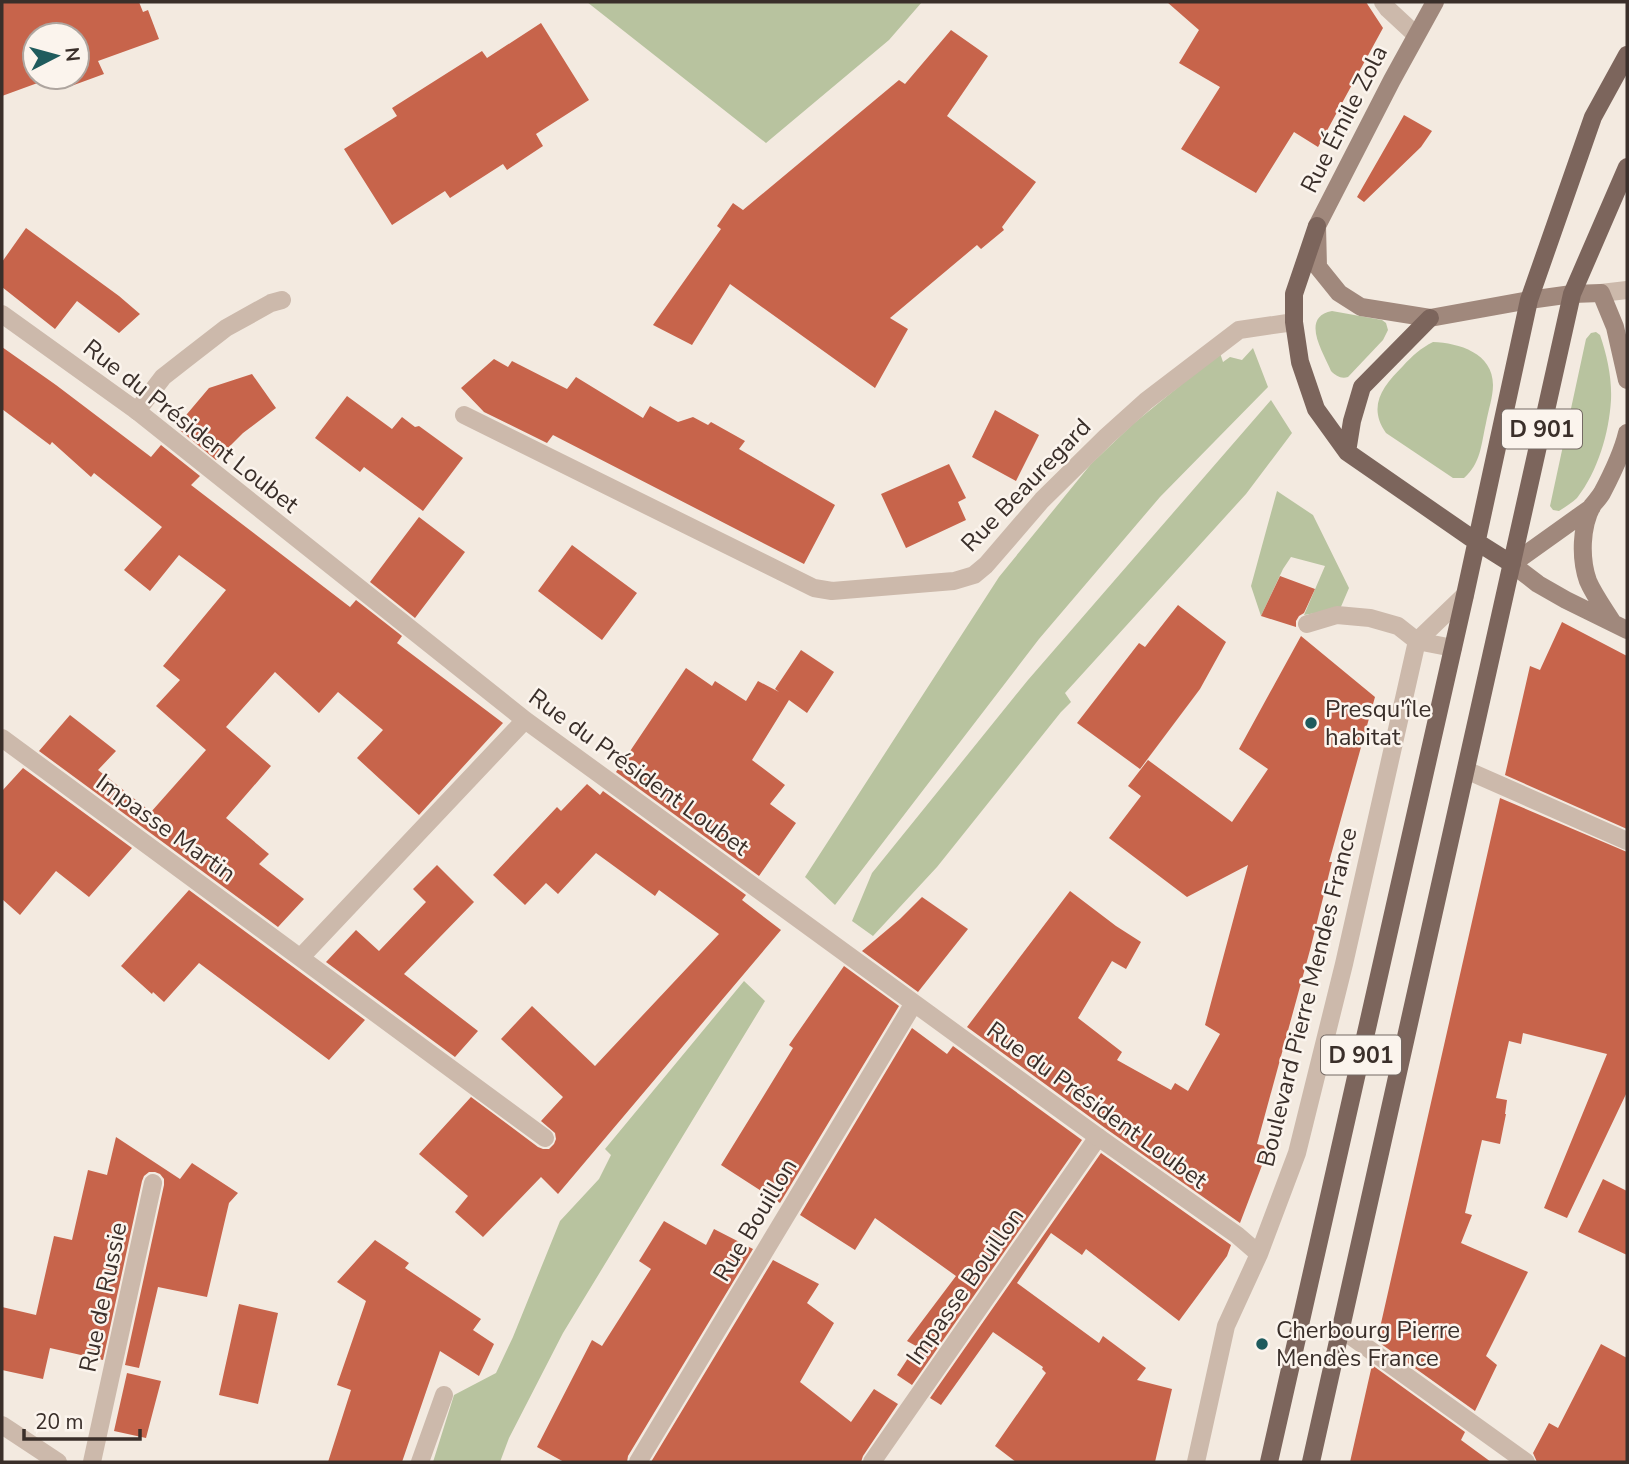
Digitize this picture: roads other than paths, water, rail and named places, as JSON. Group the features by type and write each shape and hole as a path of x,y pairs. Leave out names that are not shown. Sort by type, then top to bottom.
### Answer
{"main road":[{"name":"Rue Émile Zola","path":"1317,226 1435,2"},
{"name":"D 901","path":"1269,1462 1529,300 1593,117 1627,55"},
{"name":"D 901","path":"1311,1462 1572,294 1627,167"},
{"path":"1317,226 1318,267 1339,293 1361,307 1430,318 1529,300 1601,293 1615,327 1627,380"},
{"path":"1317,226 1294,294 1294,321 1300,362 1316,409 1347,453 1538,584 1620,626"},
{"path":"1347,453 1352,421 1362,387 1430,318"},
{"path":"1620,626 1588,582 1583,559 1583,535 1592,508 1618,462 1627,433"},
{"path":"1512,564 1592,508"}],"street":[{"path":"1383,2 1416,35"},
{"path":"1601,293 1627,290"},
{"path":"137,411 163,377 226,328 271,303 282,300"},
{"name":"Rue du Président Loubet","path":"2,314 137,411 525,720 1237,1235 1259,1254"},
{"name":"Rue Beauregard","path":"464,415 814,587 832,592 954,582 974,575 986,565 1042,500 1106,436 1146,401 1239,330 1294,321"},
{"path":"1417,641 1465,595"},
{"path":"1307,624 1337,615 1370,618 1398,626 1417,641 1453,648"},
{"name":"Boulevard Pierre Mendes France","path":"1196,1462 1226,1326 1259,1254 1297,1153 1344,964 1417,641"},
{"path":"301,957 525,720"},
{"name":"Impasse Martin","path":"2,738 545,1138"},
{"path":"1466,769 1627,841"},
{"name":"Rue Bouillon","path":"638,1462 914,1003"},
{"name":"Impasse Bouillon","path":"872,1462 1098,1137"},
{"name":"Rue de Russie","path":"92,1462 153,1183"},
{"path":"1341,1329 1526,1462"},
{"path":"420,1462 444,1395"},
{"path":"2,1425 58,1462"}],"place":[{"name":"Presqu'île habitat","path":"1311,723"},
{"name":"Cherbourg Pierre Mendès France","path":"1262,1344"}]}
